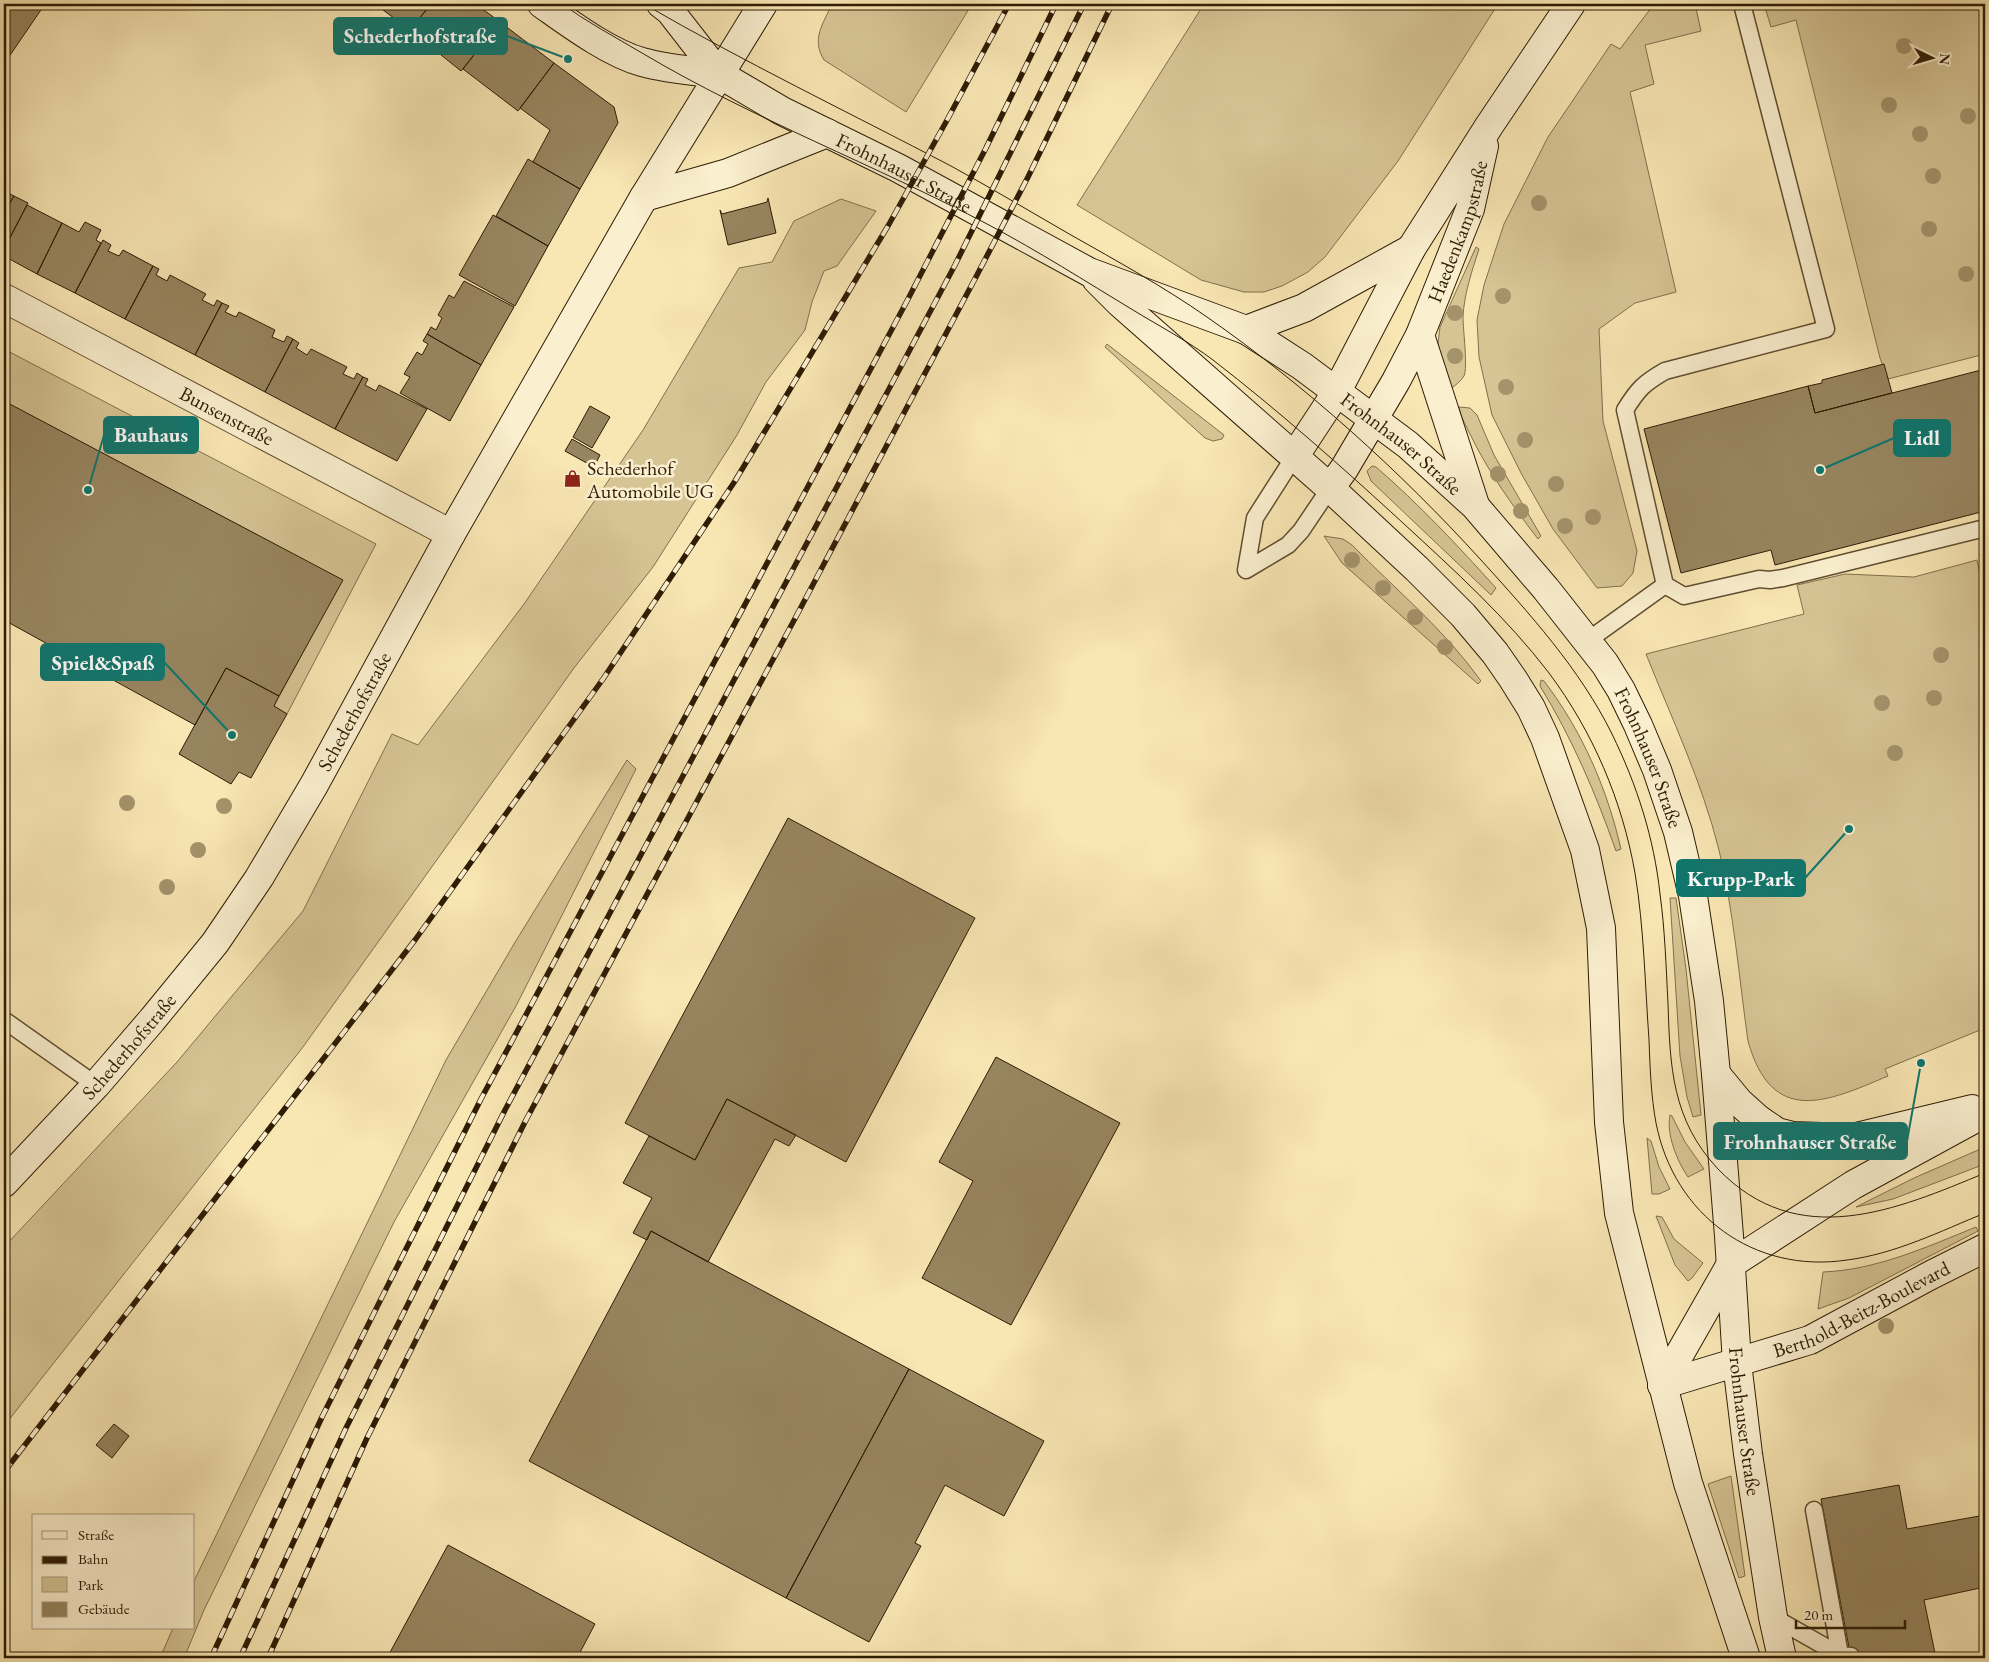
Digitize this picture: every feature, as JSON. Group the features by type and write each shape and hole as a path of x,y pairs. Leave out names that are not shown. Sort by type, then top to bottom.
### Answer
{"main road":[{"name":"Frohnhauser Straße","path":"542,4 618,52 641,62 719,74 782,111 898,168 1089,272 1246,330 1302,366 1408,445 1475,506 1546,589 1605,664 1621,690 1638,725 1660,779 1678,832 1694,896 1716,1074 1737,1363 1748,1454 1773,1617 1782,1658"},
{"name":"Frohnhauser Straße","path":"662,4 670,11 719,74"},
{"name":"Schederhofstraße","path":"4,1183 96,1085 215,943 259,878 314,784 451,534 644,197 763,4"},
{"name":"Haedenkampstraße","path":"1294,457 1336,393 1411,249 1489,126 1571,4"},
{"name":"Haedenkampstraße","path":"1330,488 1396,381 1420,335 1470,209 1489,126"},
{"path":"644,197 728,173 827,133"},
{"name":"Haedenkampstraße","path":"1246,330 1304,308 1411,249"},
{"name":"Frohnhauser Straße","path":"1089,272 1120,303 1330,488 1417,569 1485,640 1531,708 1557,768 1585,850 1600,928 1609,1122 1620,1212 1688,1483 1746,1658"},
{"name":"Bunsenstraße","path":"4,298 451,534"},
{"path":"1420,335 1475,506"},
{"path":"1716,1074 1739,1102 1758,1119 1777,1132 1793,1136 1852,1138 1985,1106"},
{"path":"1662,1385 1731,1264 1854,1185 1985,1113"},
{"name":"Berthold-Beitz-Boulevard","path":"1662,1385 1810,1340 1985,1248"}],"lane":[{"path":"1742,4 1826,328 1665,371 1646,381 1630,402 1625,410 1665,585 1684,596 1759,579 1783,578 1985,528"},
{"path":"1294,457 1255,518 1246,570 1288,545 1301,531 1330,488"},
{"path":"1587,641 1665,585"},
{"path":"4,1020 96,1085"},
{"path":"1814,1510 1844,1656"},
{"path":"1773,1617 1844,1656"}],"green space":[{"path":"832,4 972,4 906,112 824,60 818,45 818,38"},
{"path":"1204,4 1498,4 1398,161 1325,257 1308,272 1282,286 1264,292 1244,292 1201,280 1077,205"},
{"path":"1654,4 1695,4 1701,31 1645,45 1654,84 1630,92 1676,292 1635,303 1599,329 1603,421 1637,551 1633,573 1622,586 1597,588 1553,529 1521,473 1492,415 1479,357 1477,320 1484,285 1504,224 1548,137 1611,44 1620,49"},
{"path":"1764,4 1985,4 1985,354 1888,379 1880,358 1796,20 1771,27"},
{"path":"841,199 876,211 837,266 824,271 812,302 805,330 766,382 737,435 653,567 574,668 303,1047 4,1426 4,1247 177,1062 303,911 392,734 418,745 524,604 643,430 739,268 772,262 794,221"},
{"path":"1476,247 1479,249 1465,300 1463,317 1465,371 1461,380 1450,389 1437,351 1440,327"},
{"path":"1107,344 1224,435 1222,439 1213,441 1205,438 1105,347"},
{"path":"4,349 376,544 287,714 274,706 342,580 4,401"},
{"path":"1459,407 1470,408 1477,415 1494,455 1541,536 1538,539 1492,474 1464,423"},
{"path":"1372,466 1376,467 1408,496 1496,588 1491,595 1371,481 1367,471"},
{"path":"1324,536 1343,539 1352,545 1436,627 1481,681 1478,684 1342,563"},
{"path":"1977,560 1979,570 1985,569 1985,1028 1885,1069 1888,1076 1844,1094 1823,1099 1804,1100 1787,1097 1771,1086 1758,1068 1748,1041 1732,922 1719,850 1695,775 1646,654 1804,614 1797,585 1845,574 1914,577"},
{"path":"1541,680 1544,681 1558,700 1570,720 1601,782 1621,849 1616,851 1582,767 1563,726 1540,686"},
{"path":"627,760 636,769 516,1006 394,1222 204,1610 184,1658 160,1658 172,1630 195,1630 195,1579 446,1060 514,944"},
{"path":"1670,898 1676,898 1686,969 1701,1115 1693,1117 1687,1097 1680,1056"},
{"path":"1670,1115 1685,1142 1704,1169 1688,1177 1673,1147 1669,1122"},
{"path":"1647,1138 1651,1141 1659,1167 1670,1189 1659,1194 1652,1194"},
{"path":"1985,1147 1985,1164 1893,1199 1856,1207 1914,1178"},
{"path":"1656,1216 1662,1217 1674,1239 1703,1263 1688,1281 1675,1265"},
{"path":"1976,1227 1978,1231 1849,1298 1818,1309 1823,1272 1862,1267 1882,1262 1920,1250"},
{"path":"1731,1476 1745,1576 1739,1578 1708,1484"}],"building":[{"path":"4,4 45,4 4,64"},
{"path":"375,4 431,4 410,30"},
{"path":"431,4 476,4 500,22 461,71 410,30"},
{"path":"500,22 554,63 518,111 463,69"},
{"path":"554,63 614,107 618,123 580,189 533,162 550,130 520,108"},
{"path":"528,159 580,189 548,246 496,216"},
{"path":"4,191 14,196 4,213"},
{"path":"14,196 28,203 4,249 4,213"},
{"path":"768,198 776,233 728,245 720,210 722,214 767,202"},
{"path":"27,205 62,223 37,274 4,256 4,249"},
{"path":"493,215 548,246 515,306 459,275"},
{"path":"85,222 101,230 96,240 101,243 75,293 37,274 62,223 79,232"},
{"path":"103,240 111,245 108,251 119,256 123,250 153,266 125,319 75,293"},
{"path":"153,266 159,269 156,275 167,281 170,275 206,294 202,300 214,306 217,300 222,303 195,355 125,319"},
{"path":"464,281 514,307 481,365 427,334 431,327 436,330 442,318 438,315 449,295 454,298"},
{"path":"222,303 229,306 225,312 236,317 239,312 275,330 272,337 284,342 287,336 293,339 265,392 195,355"},
{"path":"427,334 481,365 450,421 400,393 410,377 404,374 417,352 422,355 428,344 423,341"},
{"path":"293,339 299,343 296,348 307,355 311,349 347,367 343,374 354,379 357,373 363,377 335,429 265,392"},
{"path":"1884,364 1892,393 1815,413 1808,386 1822,383 1822,380"},
{"path":"1985,369 1985,511 1775,565 1771,550 1681,573 1644,429 1808,386 1815,413"},
{"path":"363,377 368,379 365,385 376,391 379,385 427,409 397,461 335,429"},
{"path":"4,401 343,580 279,696 226,668 195,725 4,620"},
{"path":"590,406 610,417 592,448 573,437"},
{"path":"572,439 600,455 594,467 565,451"},
{"path":"226,668 279,696 274,706 287,714 251,778 239,772 231,784 179,754"},
{"path":"788,818 975,918 846,1162 727,1099 695,1160 625,1123"},
{"path":"996,1057 1120,1123 1011,1325 922,1278 973,1181 939,1162"},
{"path":"727,1099 796,1135 789,1146 775,1139 708,1262 651,1231 647,1240 633,1233 652,1198 623,1183 649,1136 695,1160"},
{"path":"651,1231 909,1369 786,1598 529,1461"},
{"path":"909,1369 1044,1441 1004,1516 945,1485 915,1543 921,1546 869,1642 786,1598"},
{"path":"114,1424 129,1436 112,1458 96,1445"},
{"path":"1899,1485 1907,1529 1985,1515 1985,1587 1924,1600 1936,1658 1851,1658 1821,1499"},
{"path":"448,1545 595,1624 577,1658 387,1658"}],"tram line":[{"path":"562,4 684,77 771,121 989,225 1194,346 1262,399 1333,460 1441,559 1516,633 1565,696 1592,743 1614,793 1629,846 1638,894 1644,956 1651,1082 1656,1123 1666,1156 1680,1185 1700,1210 1723,1231 1750,1247 1780,1257 1813,1262 1847,1260 1883,1253 1985,1213"},
{"path":"644,4 758,67 951,166 1140,274 1191,306 1280,372 1351,431 1418,494 1481,560 1553,642 1585,687 1612,734 1637,792 1649,832 1662,908 1670,1049 1676,1092 1682,1112 1691,1131 1718,1169 1749,1195 1781,1210 1814,1216 1848,1216 1883,1210 1917,1200 1985,1173"}],"railway":[{"path":"4,1472 415,940 603,679 735,481 888,226 1009,4"},
{"path":"211,1658 322,1417 481,1099 907,301 986,148 1056,4"},
{"path":"240,1658 346,1428 505,1110 955,265 1084,4"},
{"path":"268,1658 367,1438 526,1120 977,275 1028,177 1112,4"}],"place":[{"name":"Schederhofstraße","path":"568,59"},
{"name":"Lidl","path":"1820,470"},
{"name":"Schederhof Automobile UG","path":"573,479"},
{"name":"Bauhaus","path":"88,490"},
{"name":"Spiel&Spaß","path":"232,735"},
{"name":"Krupp-Park","path":"1849,829"},
{"name":"Frohnhauser Straße","path":"1921,1063"}]}
